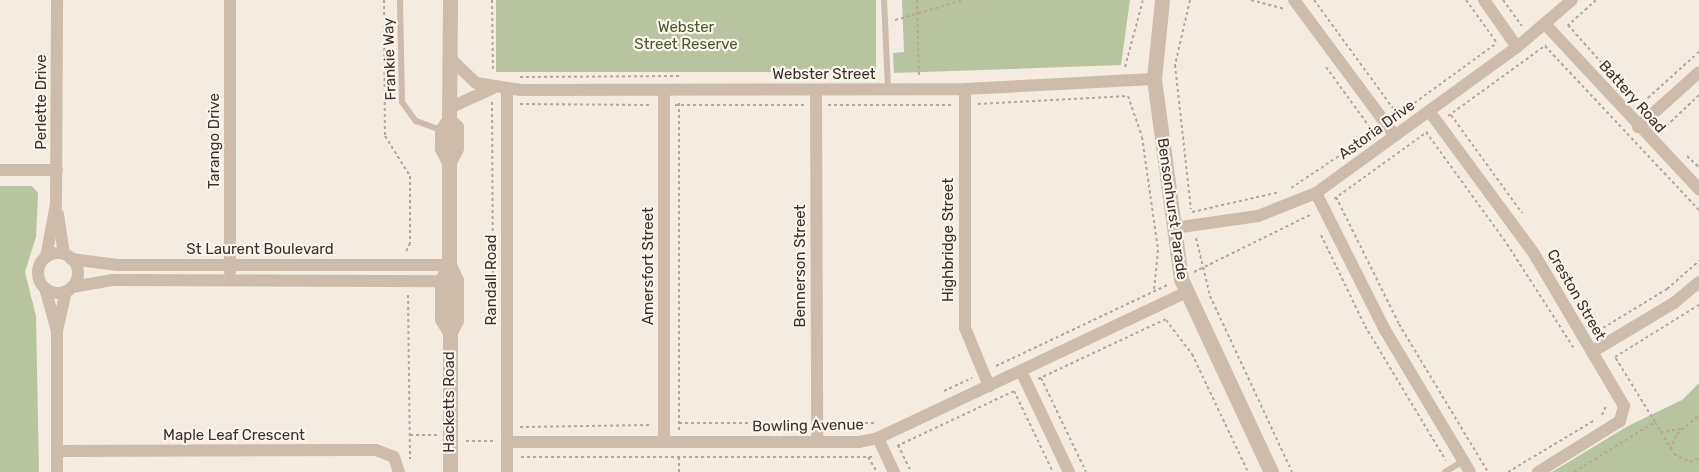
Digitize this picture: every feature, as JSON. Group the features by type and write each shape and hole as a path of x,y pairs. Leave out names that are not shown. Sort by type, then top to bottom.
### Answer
{"street":[{"name":"Perlette Drive","path":"46,257 56,204 57,0"},
{"name":"Tarango Drive","path":"230,0 230,281"},
{"name":"Hacketts Road","path":"450,0 447,119 456,127 456,148 449,162 449,281 456,320 450,332 450,472"},
{"name":"Bensonhurst Parade","path":"1162,0 1154,79 1183,286 1271,472"},
{"path":"1294,0 1395,136"},
{"path":"1484,0 1517,47"},
{"name":"Astoria Drive","path":"1174,228 1258,216 1316,193 1517,47 1572,0"},
{"name":"Battery Road","path":"1545,24 1638,127 1699,189"},
{"name":"Webster Street","path":"450,58 476,83 507,89 965,89 1154,79"},
{"path":"1638,127 1699,72"},
{"name":"Webster Street","path":"447,119 493,88"},
{"name":"Randall Road","path":"507,89 507,472"},
{"name":"Highbridge Street","path":"965,89 965,328 989,386"},
{"name":"Amersfort Street","path":"664,90 664,442"},
{"name":"Bennerson Street","path":"816,90 817,442"},
{"name":"Creston Street","path":"1429,111 1533,252 1622,401 1623,418 1538,472"},
{"path":"0,170 57,170"},
{"path":"1316,193 1385,330 1467,466"},
{"name":"Perlette Drive","path":"56,204 68,257"},
{"path":"57,331 69,289 78,270 68,257 46,257 38,273 45,288 57,331 57,472"},
{"name":"St Laurent Boulevard","path":"68,257 100,265 449,265"},
{"name":"St Laurent Boulevard","path":"69,289 102,280 449,281"},
{"path":"1592,352 1674,303 1699,282"},
{"name":"Bowling Avenue","path":"507,442 817,442 878,438 1022,371 1183,286"},
{"path":"45,288 55,293 69,289"},
{"path":"1022,371 1069,472"},
{"path":"878,438 894,472"},
{"name":"Maple Leaf Crescent","path":"57,451 376,450 394,457 399,472"}],"lane":[{"name":"Frankie Way","path":"400,0 402,102 416,121 447,119"},
{"path":"884,0 888,90"},
{"path":"1445,472 1467,466"}],"path":[{"path":"384,0 385,136 410,176 410,243 408,252 399,252 399,265"},
{"path":"492,0 493,297"},
{"path":"917,0 919,75"},
{"path":"884,21 918,15 964,0"},
{"path":"1125,66 1143,0"},
{"path":"1190,0 1175,65 1191,209"},
{"path":"1251,0 1283,8 1290,18"},
{"path":"1314,0 1398,115"},
{"path":"1466,0 1497,43"},
{"path":"1503,0 1522,26"},
{"path":"937,394 1183,286 1298,223 1545,45 1596,0"},
{"path":"1568,25 1616,79"},
{"path":"1545,45 1699,210"},
{"path":"1639,106 1699,52"},
{"path":"1325,66 1374,133"},
{"path":"1662,130 1699,95"},
{"path":"1631,97 1669,138"},
{"path":"1128,101 1142,137 1156,238 1153,282"},
{"path":"679,105 679,472"},
{"path":"1426,132 1523,267 1577,354"},
{"path":"1684,152 1699,167"},
{"path":"1336,197 1399,324 1488,472"},
{"path":"399,281 399,295 409,295 410,463"},
{"path":"1699,305 1615,357 1670,449 1690,462 1699,458"},
{"path":"1167,323 1192,354 1248,472"},
{"path":"1001,364 1053,472"},
{"path":"1041,378 1086,472"},
{"path":"1508,472 1604,414 1607,404 1601,394"},
{"path":"1670,449 1680,429 1699,415"},
{"path":"877,472 868,457 493,457 493,427 641,427 664,423 876,423 885,419 911,472"},
{"path":"1574,472 1655,422"},
{"path":"1660,432 1680,429"}],"green space":[{"name":"Webster Street Reserve","path":"496,0 876,0 876,72 496,72"},
{"path":"902,0 1130,0 1121,65 894,73 893,53 904,52"},
{"path":"0,186 32,186 38,193 36,237 25,272 36,316 39,472 0,472"},
{"path":"1699,383 1699,472 1552,472 1628,426 1682,400"}]}
